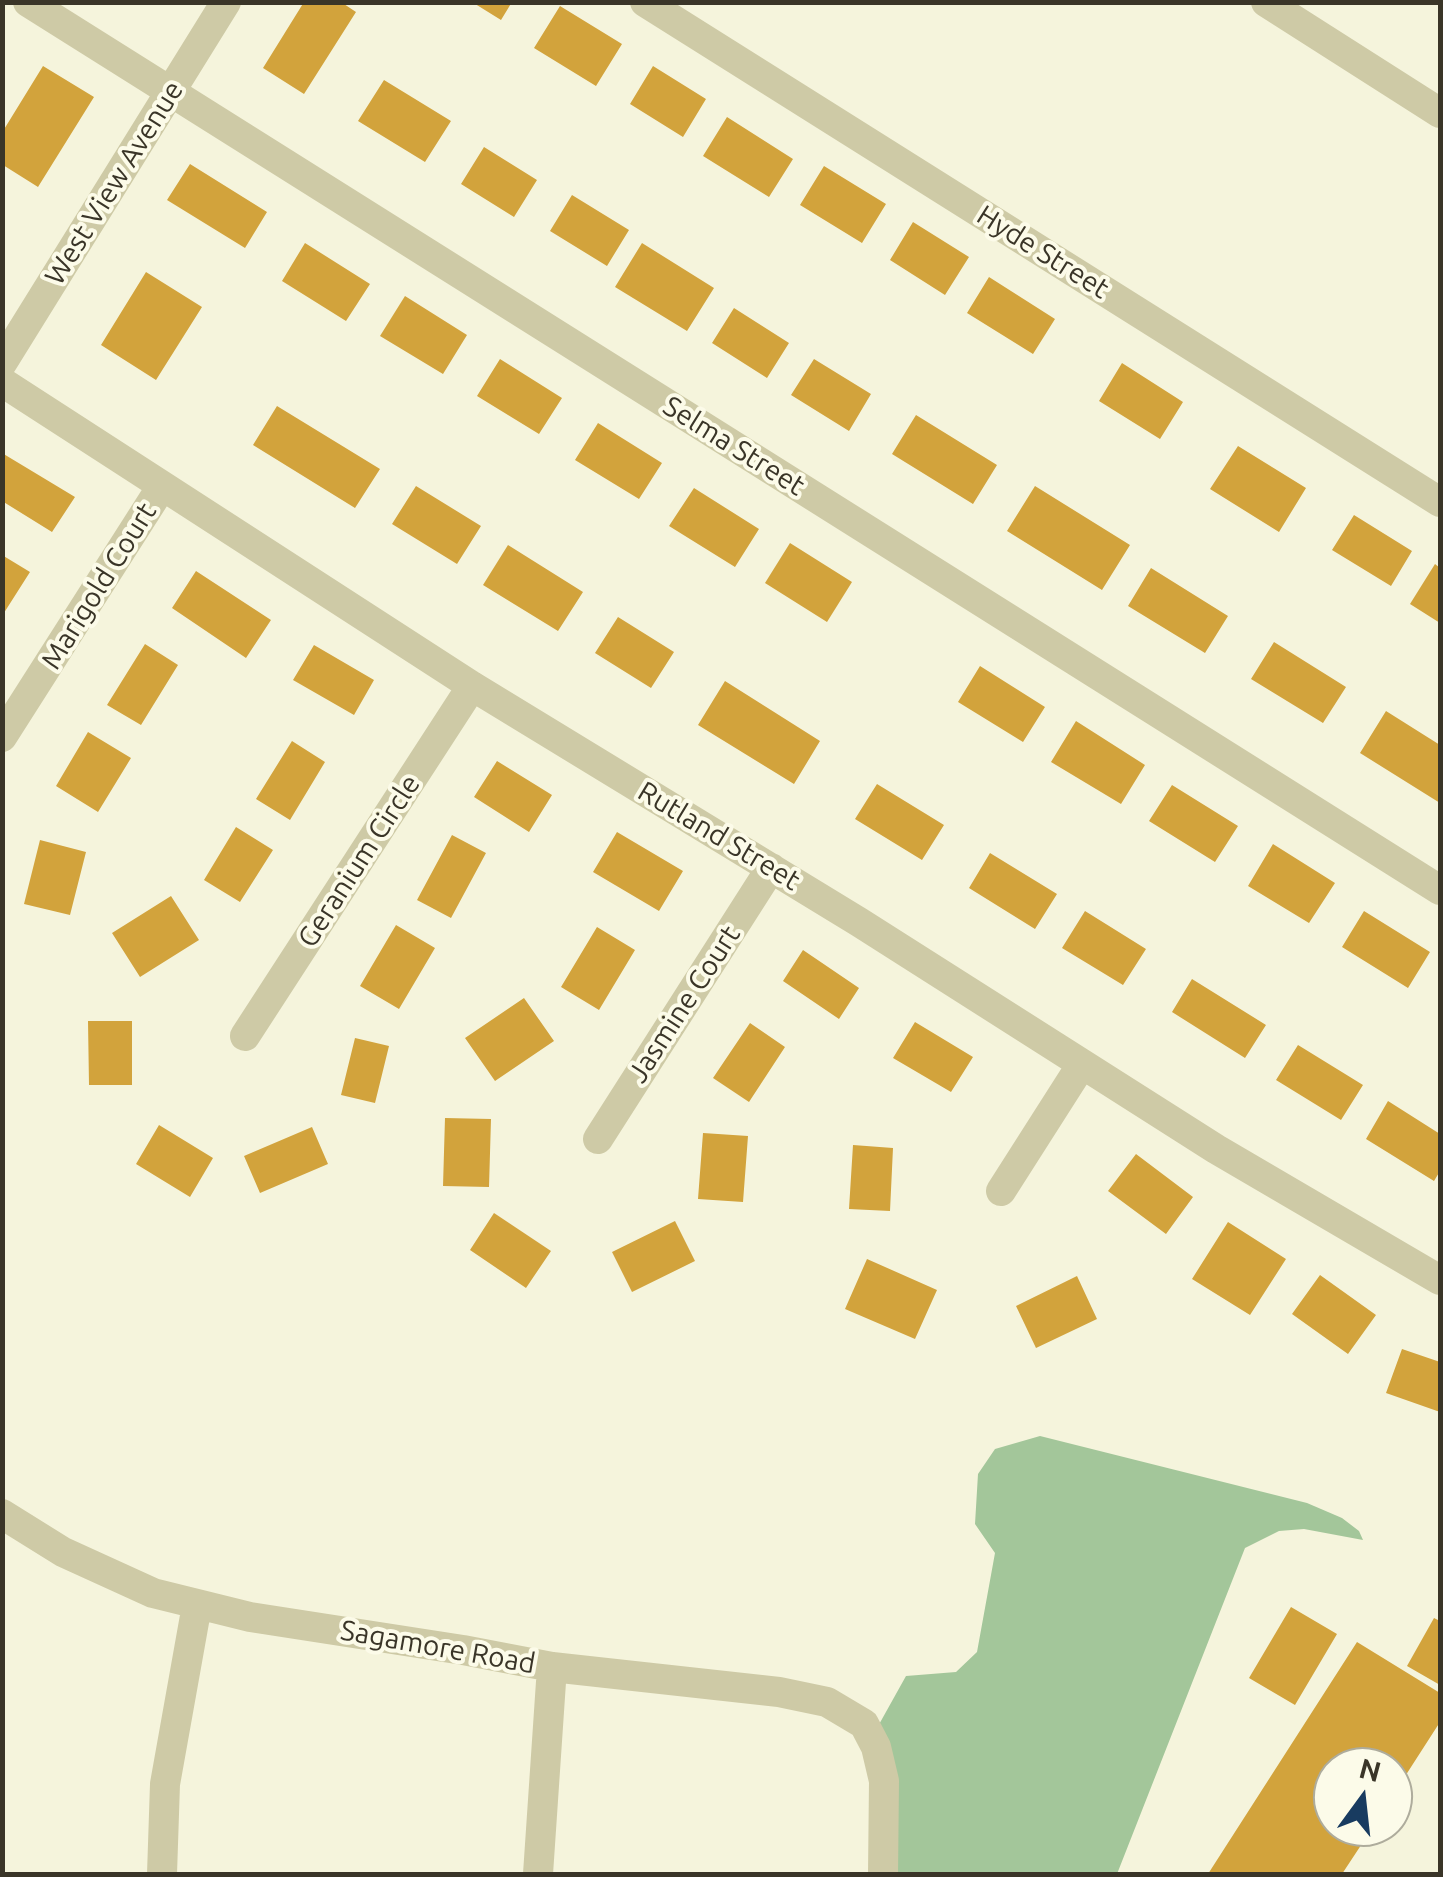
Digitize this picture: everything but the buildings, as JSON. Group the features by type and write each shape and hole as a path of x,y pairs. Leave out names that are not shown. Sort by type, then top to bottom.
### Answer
{"street":[{"name":"Selma Street","path":"28,2 1440,890"},
{"name":"West View Avenue","path":"2,362 226,2"},
{"name":"Hyde Street","path":"645,2 1440,502"},
{"path":"1266,2 1440,113"},
{"name":"Rutland Street","path":"2,382 472,686 771,868 1216,1149 1440,1280"},
{"name":"Marigold Court","path":"2,736 162,486"},
{"name":"Geranium Circle","path":"245,1036 472,686"},
{"name":"Jasmine Court","path":"598,1140 771,868"},
{"path":"1001,1190 1082,1064"},
{"name":"Sagamore Road","path":"2,1514 62,1552 153,1594 250,1617 552,1667 779,1692 827,1702 864,1724 876,1747 884,1781 884,1874"},
{"path":"162,1874 165,1784 198,1605"},
{"path":"538,1874 552,1667"}],"green space":[{"path":"1040,1436 1307,1503 1342,1518 1359,1531 1363,1540 1304,1529 1279,1531 1245,1548 1117,1874 887,1874 872,1737 906,1676 956,1672 977,1652 995,1553 975,1524 978,1474 995,1449"}]}
